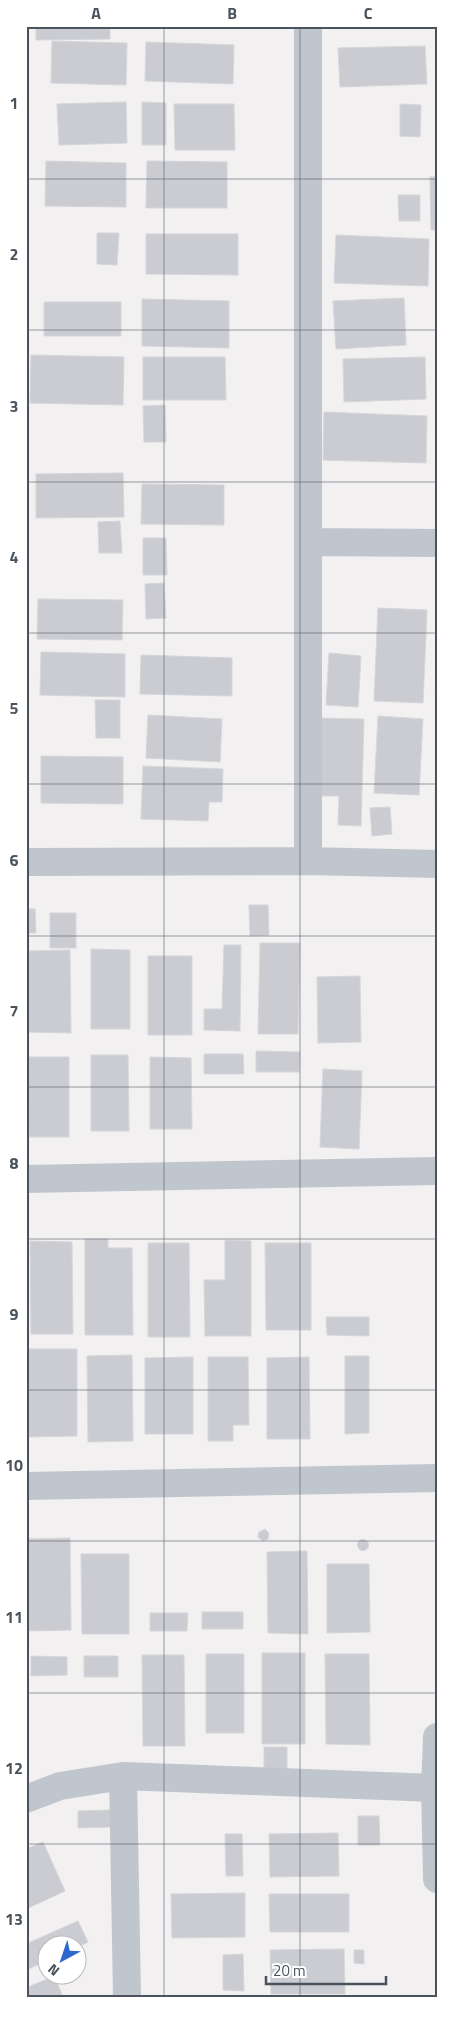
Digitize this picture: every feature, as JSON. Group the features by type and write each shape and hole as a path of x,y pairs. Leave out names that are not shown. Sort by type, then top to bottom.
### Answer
{"street":[{"path":"308,26 308,861"},
{"path":"308,542 437,543"},
{"path":"26,862 308,861 437,864"},
{"path":"26,1179 437,1171"},
{"path":"26,1486 437,1478"},
{"path":"437,1737 434,1788 437,1879"},
{"path":"26,1799 60,1786 124,1776 434,1788"},
{"path":"124,1776 127,1997"}],"building":[{"path":"36,26 110,26 110,39 36,40"},
{"path":"145,26 233,26 233,27 145,28"},
{"path":"52,41 127,43 126,85 51,83"},
{"path":"146,42 234,45 233,84 145,81"},
{"path":"425,46 427,84 340,87 338,48"},
{"path":"126,102 127,143 59,145 57,104"},
{"path":"142,102 166,103 166,145 142,145"},
{"path":"174,104 234,104 235,150 175,150"},
{"path":"400,104 421,105 420,137 400,136"},
{"path":"46,161 126,163 126,207 45,206"},
{"path":"147,161 227,162 227,208 146,208"},
{"path":"430,177 437,177 437,230 431,230"},
{"path":"398,195 420,195 420,221 399,221"},
{"path":"97,233 119,233 117,265 97,264"},
{"path":"146,234 238,234 238,275 146,274"},
{"path":"336,235 429,239 428,286 334,283"},
{"path":"404,298 406,345 336,349 333,301"},
{"path":"142,299 229,301 229,348 142,346"},
{"path":"44,302 121,302 121,336 44,336"},
{"path":"31,355 124,357 123,405 30,403"},
{"path":"143,357 225,357 226,400 143,400"},
{"path":"425,357 426,399 344,402 343,359"},
{"path":"165,405 166,442 144,442 143,406"},
{"path":"324,412 427,416 426,463 323,460"},
{"path":"123,473 124,517 36,518 36,474"},
{"path":"142,484 224,485 224,525 141,524"},
{"path":"120,521 122,553 99,553 98,522"},
{"path":"143,538 166,538 167,575 143,575"},
{"path":"164,583 166,618 146,619 145,584"},
{"path":"38,599 123,600 122,640 37,639"},
{"path":"378,608 427,610 423,703 374,701"},
{"path":"41,652 125,654 125,697 40,695"},
{"path":"329,653 361,656 358,707 326,705"},
{"path":"141,655 232,658 232,696 140,694"},
{"path":"437,669 437,697 435,697"},
{"path":"95,700 120,700 120,738 96,738"},
{"path":"148,715 222,719 220,762 146,758"},
{"path":"378,716 423,719 419,795 374,793"},
{"path":"315,718 364,719 361,826 338,825 339,796 313,796"},
{"path":"41,756 123,757 123,804 41,803"},
{"path":"143,766 223,769 222,802 209,802 208,821 141,819"},
{"path":"437,766 437,802 435,802"},
{"path":"390,807 392,834 372,836 370,808"},
{"path":"249,905 268,905 269,935 250,936"},
{"path":"26,909 35,909 36,933 26,933"},
{"path":"50,913 76,913 76,948 50,948"},
{"path":"260,943 300,943 298,1034 258,1034"},
{"path":"224,945 241,945 240,1031 204,1030 204,1009 222,1009"},
{"path":"91,949 130,950 130,1029 91,1029"},
{"path":"70,950 71,1033 28,1032 28,951"},
{"path":"148,956 192,956 192,1035 148,1035"},
{"path":"360,976 361,1042 318,1043 317,977"},
{"path":"256,1051 300,1052 299,1072 256,1072"},
{"path":"204,1054 243,1054 244,1074 204,1074"},
{"path":"91,1055 128,1055 129,1131 91,1131"},
{"path":"28,1057 69,1057 69,1137 29,1137"},
{"path":"150,1057 191,1058 192,1129 150,1129"},
{"path":"323,1069 362,1071 359,1149 320,1147"},
{"path":"85,1239 108,1239 108,1248 132,1248 133,1335 85,1335"},
{"path":"225,1240 251,1241 251,1336 205,1336 204,1280 225,1280"},
{"path":"30,1241 72,1242 73,1334 31,1334"},
{"path":"148,1243 189,1243 190,1337 148,1337"},
{"path":"265,1243 311,1243 311,1330 266,1330"},
{"path":"326,1317 369,1317 369,1336 327,1335"},
{"path":"27,1349 77,1349 77,1436 27,1437"},
{"path":"132,1355 133,1441 88,1442 87,1356"},
{"path":"345,1356 369,1356 369,1433 345,1434"},
{"path":"193,1357 193,1434 145,1434 145,1358"},
{"path":"208,1357 248,1357 249,1425 233,1425 233,1441 208,1441"},
{"path":"309,1357 310,1439 267,1439 267,1358"},
{"path":"265,1529 269,1533 268,1539 263,1541 258,1537 259,1532"},
{"path":"70,1538 71,1630 26,1631 26,1539"},
{"path":"363,1539 369,1545 363,1551 357,1545"},
{"path":"307,1551 308,1634 268,1633 267,1552"},
{"path":"81,1554 129,1554 129,1634 82,1634"},
{"path":"327,1564 369,1564 370,1632 327,1633"},
{"path":"202,1612 243,1612 243,1629 202,1629"},
{"path":"150,1613 188,1613 187,1631 150,1631"},
{"path":"262,1653 305,1653 305,1744 262,1744"},
{"path":"206,1654 244,1654 244,1733 206,1733"},
{"path":"325,1654 369,1654 370,1745 326,1744"},
{"path":"142,1655 184,1655 185,1746 143,1746"},
{"path":"31,1656 67,1657 67,1675 31,1676"},
{"path":"84,1656 118,1656 118,1677 84,1677"},
{"path":"264,1747 287,1747 287,1770 264,1770"},
{"path":"111,1810 111,1827 78,1828 78,1811"},
{"path":"358,1816 379,1816 380,1845 358,1845"},
{"path":"338,1833 339,1876 270,1877 269,1834"},
{"path":"225,1834 242,1834 243,1876 226,1876"},
{"path":"43,1842 65,1891 26,1909 26,1849"},
{"path":"245,1893 245,1937 172,1938 171,1894"},
{"path":"269,1894 349,1894 349,1932 270,1932"},
{"path":"78,1921 85,1936 44,1936"},
{"path":"38,1939 38,1965 26,1970 26,1944"},
{"path":"344,1949 345,1994 271,1994 270,1950"},
{"path":"354,1950 364,1950 364,1964 354,1963"},
{"path":"243,1954 244,1991 223,1990 223,1955"},
{"path":"38,1983 38,1986 58,1986 63,1997 26,1997 26,1988"}]}
